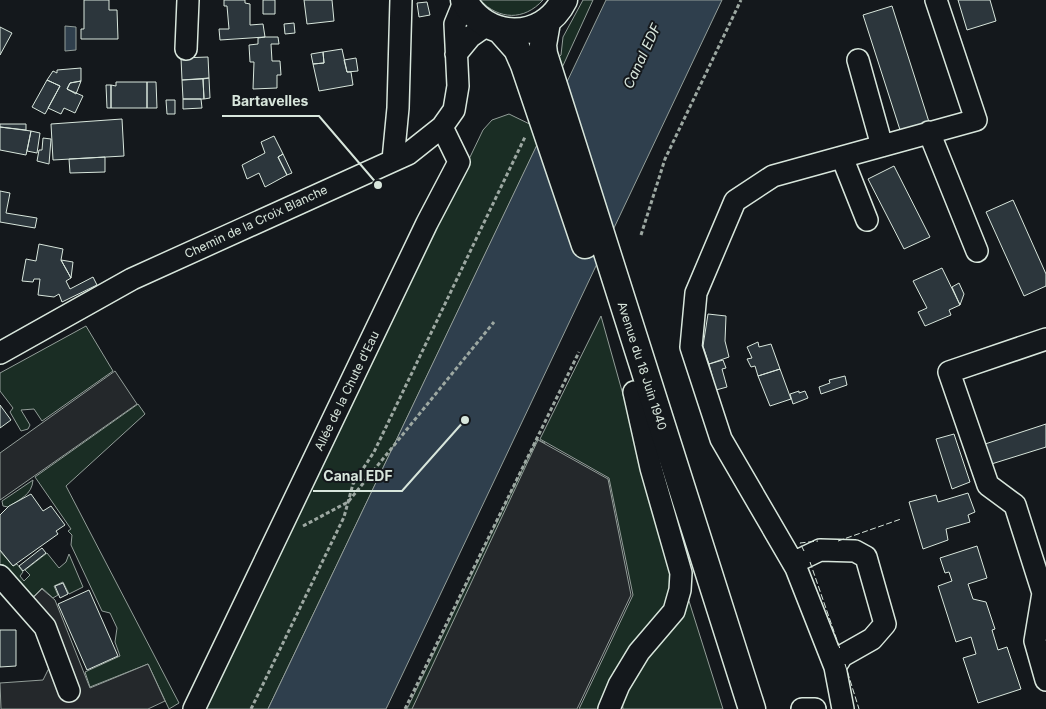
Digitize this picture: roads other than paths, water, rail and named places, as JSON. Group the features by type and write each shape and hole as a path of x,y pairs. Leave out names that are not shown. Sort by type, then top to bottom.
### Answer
{"main road":[{"path":"494,28 517,32 533,29 547,22 560,9 564,0"},
{"name":"Avenue du 18 Juin 1940","path":"464,1 474,15 494,28 517,50 534,59 608,259 743,705"},
{"name":"Avenue du 18 Juin 1940","path":"547,22 542,46 534,59 604,301 743,705"}],"street":[{"path":"186,49 188,0"},
{"path":"393,160 398,108 401,0"},
{"path":"843,709 834,667 793,563 721,439 691,347 696,293 735,201 772,176 976,120 936,0"},
{"name":"Chemin de la Croix Blanche","path":"0,353 132,279 408,154 442,127 454,110 458,86 455,24 464,1"},
{"path":"456,54 470,37 494,28"},
{"path":"858,60 882,146"},
{"name":"Allée de la Chute d'Eau","path":"194,709 427,223 459,162 442,127"},
{"path":"930,132 977,252"},
{"path":"842,157 867,220"},
{"path":"1046,339 949,372 988,485 1014,505 1044,593 1035,641 1046,680"},
{"path":"609,709 619,686 639,652 674,611 680,590 681,573 651,468 634,392"},
{"path":"793,563 820,550 855,551 866,557 885,624 872,639 842,656 834,667"},
{"path":"0,576 44,627 69,691"},
{"path":"616,709 619,686"},
{"path":"802,709 815,709"}],"water":[{"name":"Canal EDF","path":"606,0 722,0 386,709 268,709"},
{"path":"65,26 76,27 76,50 65,51"}],"place":[{"name":"Bartavelles","path":"378,185"},
{"name":"Canal EDF","path":"465,420"}]}
